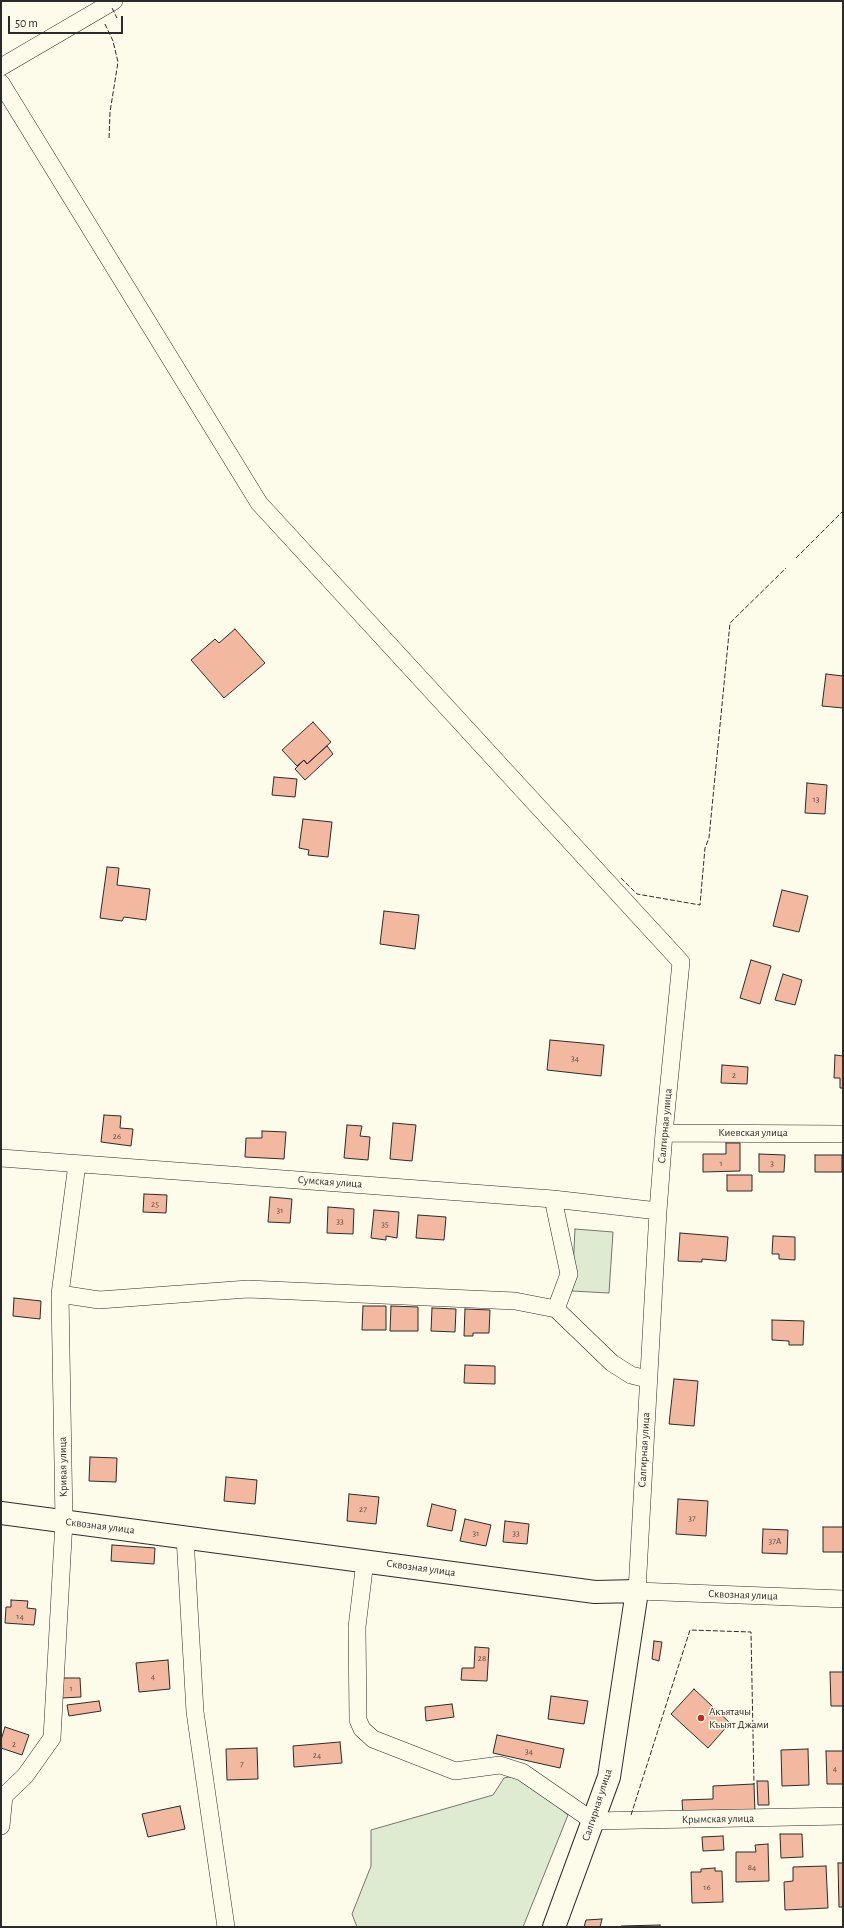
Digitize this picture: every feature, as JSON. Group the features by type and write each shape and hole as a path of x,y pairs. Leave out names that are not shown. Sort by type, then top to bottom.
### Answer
{"main road":[{"name":"Сквозная улица","path":"1,1513 595,1592 637,1591"},
{"name":"Салгирная улица","path":"554,1927 609,1777 637,1591"}],"street":[{"path":"1,67 114,1"},
{"name":"Салгирная улица","path":"1,83 259,503 681,962 658,1211 647,1379 637,1591"},
{"name":"Киевская улица","path":"664,1133 843,1134"},
{"name":"Сумская улица","path":"1,1158 553,1199 658,1211"},
{"name":"Кривая улица","path":"1,1826 2,1796 25,1776 52,1738 64,1521 60,1294 77,1164"},
{"path":"553,1199 569,1274 556,1309"},
{"path":"60,1294 99,1300 248,1289 515,1301 556,1309 612,1363 631,1375 647,1379"},
{"path":"185,1537 195,1712 226,1927"},
{"path":"365,1561 357,1627 358,1720 362,1729 373,1739 455,1771 500,1765 522,1772 593,1821"},
{"name":"Сквозная улица","path":"637,1591 843,1599"},
{"name":"Крымская улица","path":"593,1821 843,1816"}],"green space":[{"path":"575,1229 613,1232 609,1293 572,1291"},
{"path":"519,1775 568,1815 523,1927 357,1927 352,1914 371,1866 371,1830 493,1795 504,1778"}],"building":[{"path":"235,629 265,663 224,698 191,660 215,639 219,643"},
{"path":"826,674 843,676 843,708 822,706"},
{"path":"313,722 331,742 307,764 304,760 297,766 282,750"},
{"path":"327,746 333,754 305,780 295,769 304,760 307,764"},
{"path":"274,777 297,779 295,797 272,795"},
{"path":"807,783 827,785 825,814 805,813"},
{"path":"303,819 332,822 328,857 308,855 309,850 299,848"},
{"path":"107,867 119,868 117,885 150,889 146,920 124,917 122,921 100,918"},
{"path":"782,890 808,896 799,932 773,926"},
{"path":"384,911 419,915 415,949 380,944"},
{"path":"751,960 771,966 760,1004 740,998"},
{"path":"783,974 802,980 795,1005 775,1000"},
{"path":"550,1040 604,1045 601,1076 547,1070"},
{"path":"835,1055 843,1056 843,1088 840,1088 840,1078 834,1078"},
{"path":"722,1065 748,1067 747,1084 721,1083"},
{"path":"104,1115 121,1116 120,1128 133,1129 131,1146 101,1142"},
{"path":"393,1123 416,1125 412,1161 390,1159"},
{"path":"347,1125 362,1126 360,1136 370,1137 368,1160 344,1158"},
{"path":"262,1131 286,1132 284,1159 245,1157 246,1138 262,1138"},
{"path":"726,1143 740,1143 740,1171 703,1172 703,1154 726,1154"},
{"path":"759,1154 785,1155 784,1172 759,1172"},
{"path":"815,1155 842,1155 842,1172 815,1172"},
{"path":"727,1175 752,1175 752,1191 727,1191"},
{"path":"144,1194 167,1195 166,1213 143,1212"},
{"path":"270,1197 292,1199 290,1223 268,1222"},
{"path":"328,1207 354,1209 353,1234 327,1233"},
{"path":"374,1210 399,1212 397,1238 386,1236 386,1240 371,1238"},
{"path":"418,1215 446,1217 444,1240 416,1238"},
{"path":"680,1233 728,1237 726,1261 702,1259 702,1262 678,1261"},
{"path":"773,1236 795,1237 795,1260 779,1259 779,1254 772,1254"},
{"path":"14,1298 41,1301 40,1319 13,1316"},
{"path":"363,1306 386,1306 386,1330 362,1330"},
{"path":"391,1306 418,1307 418,1331 390,1331"},
{"path":"432,1308 456,1309 455,1332 431,1331"},
{"path":"465,1309 490,1310 489,1333 473,1333 473,1336 464,1336"},
{"path":"772,1320 804,1321 803,1345 789,1345 789,1341 772,1340"},
{"path":"465,1365 495,1366 495,1384 464,1383"},
{"path":"674,1379 698,1381 694,1426 669,1424"},
{"path":"90,1457 117,1458 116,1482 89,1481"},
{"path":"226,1477 257,1480 255,1504 224,1501"},
{"path":"349,1494 379,1497 376,1524 347,1521"},
{"path":"678,1499 708,1501 706,1536 676,1534"},
{"path":"432,1504 456,1510 452,1531 427,1526"},
{"path":"465,1519 491,1525 486,1546 460,1541"},
{"path":"505,1521 529,1524 527,1544 503,1542"},
{"path":"823,1527 843,1527 843,1552 823,1552"},
{"path":"763,1529 788,1530 787,1554 762,1553"},
{"path":"112,1545 155,1548 154,1564 111,1561"},
{"path":"11,1600 28,1601 27,1608 36,1609 34,1625 5,1623 6,1607 11,1607"},
{"path":"654,1641 662,1642 659,1661 652,1659"},
{"path":"475,1647 489,1648 487,1681 461,1680 462,1668 474,1668"},
{"path":"168,1660 170,1689 139,1692 136,1663"},
{"path":"830,1672 843,1672 843,1706 831,1706"},
{"path":"61,1678 80,1678 81,1697 62,1698"},
{"name":"Акъятачы Къыят Джами","path":"694,1689 730,1723 708,1748 671,1714"},
{"path":"551,1696 588,1701 584,1724 548,1719"},
{"path":"99,1701 101,1711 69,1716 67,1705"},
{"path":"452,1704 454,1717 426,1721 425,1707"},
{"path":"5,1727 29,1735 22,1755 1,1748 1,1740"},
{"path":"497,1735 564,1749 560,1768 493,1753"},
{"path":"340,1742 342,1763 294,1767 293,1746"},
{"path":"257,1748 258,1779 227,1780 226,1749"},
{"path":"808,1749 809,1785 782,1786 781,1750"},
{"path":"826,1751 843,1751 843,1784 827,1784"},
{"path":"757,1781 768,1781 769,1805 758,1805"},
{"path":"754,1784 755,1813 683,1816 682,1800 713,1799 713,1786"},
{"path":"180,1806 185,1829 148,1837 142,1814"},
{"path":"780,1834 802,1834 803,1857 781,1858"},
{"path":"723,1836 724,1850 703,1851 702,1837"},
{"path":"768,1844 769,1881 736,1882 736,1852 756,1852 755,1845"},
{"path":"838,1863 843,1863 843,1907 839,1907"},
{"path":"826,1866 828,1908 785,1910 784,1882 793,1881 793,1867"},
{"path":"715,1868 715,1871 722,1871 723,1902 692,1903 691,1872 701,1872 701,1869"},
{"path":"602,1919 600,1927 584,1927 586,1920"},
{"path":"660,1925 660,1927 621,1927 621,1926"}],"fence":[{"path":"112,8 117,18"},
{"path":"105,24 113,41 118,62 110,112 109,140"},
{"path":"796,558 843,511"},
{"path":"621,878 637,894 700,905 705,848 709,838 730,623 786,568"},
{"path":"631,1815 690,1630 751,1632 754,1784"}],"place":[{"name":"Акъятачы Къыят Джами","path":"701,1718"}]}
